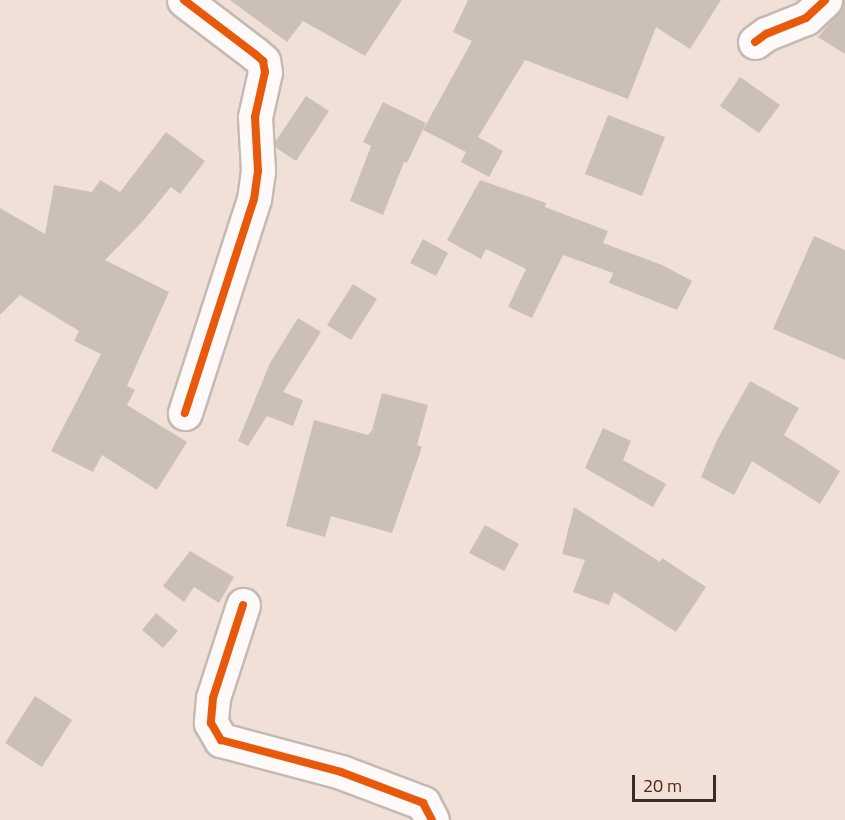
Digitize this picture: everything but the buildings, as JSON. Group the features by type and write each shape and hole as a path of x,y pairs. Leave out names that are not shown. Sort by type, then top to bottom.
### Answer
{"street":[{"path":"184,0 263,61 265,72 255,117 258,171 254,199 186,413"},
{"path":"755,42 766,34 806,18 825,0"},
{"path":"243,605 213,698 211,723 221,740 341,772 423,803 432,820"}],"cycle path":[{"path":"184,0 263,61 265,72 255,117 258,171 254,199 185,413"},
{"path":"755,42 766,34 806,18 825,0"},
{"path":"243,605 213,698 211,723 221,740 341,772 423,803 432,820"}]}
